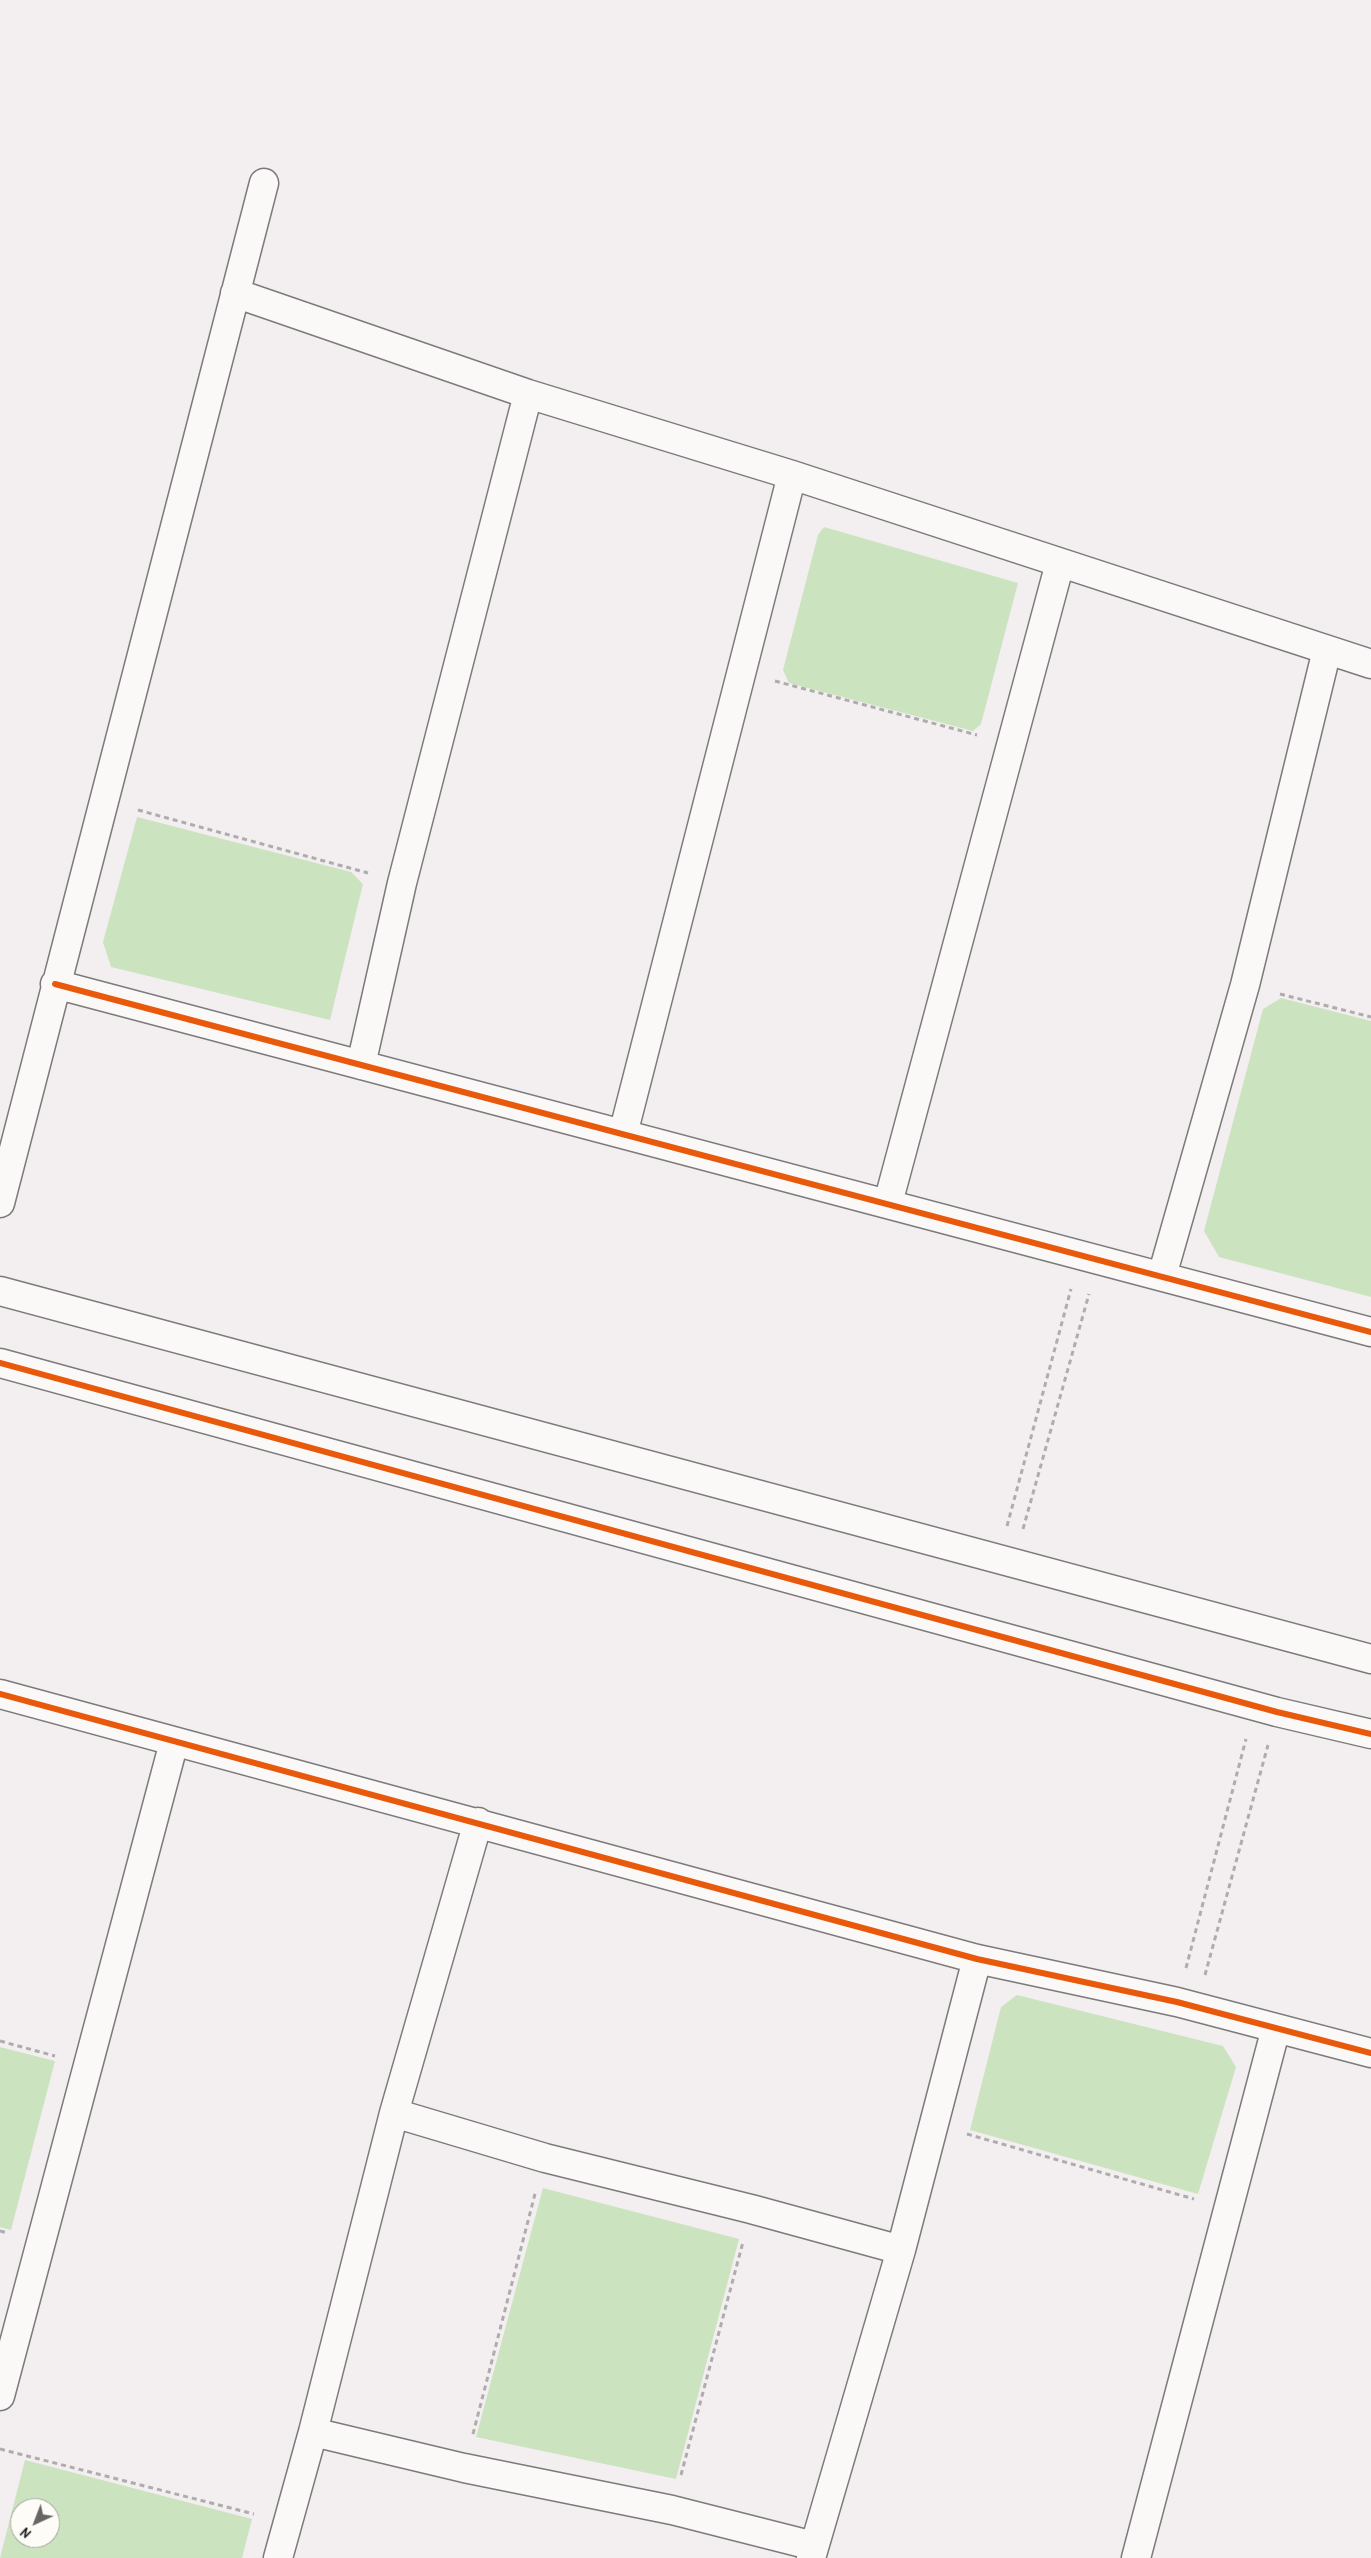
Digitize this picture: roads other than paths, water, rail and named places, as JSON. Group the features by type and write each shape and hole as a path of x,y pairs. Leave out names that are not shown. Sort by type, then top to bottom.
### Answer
{"street":[{"path":"0,1203 55,984 264,183"},
{"path":"235,293 528,394 792,475 1371,664"},
{"path":"361,1065 402,883 528,394"},
{"path":"623,1134 792,475"},
{"path":"888,1203 1060,562"},
{"path":"1162,1276 1245,985 1327,650"},
{"path":"55,984 1371,1332"},
{"path":"0,1291 1371,1660"},
{"path":"0,1364 1266,1709 1371,1734"},
{"path":"0,1694 478,1822 977,1959 1187,2005 1371,2053"},
{"path":"0,2396 174,1742"},
{"path":"278,2558 313,2432 394,2113 478,1822"},
{"path":"313,2432 464,2468 672,2510 813,2552 901,2250 977,1959"},
{"path":"1136,2558 1276,2028"},
{"path":"394,2113 545,2158 751,2209 901,2250"}]}
